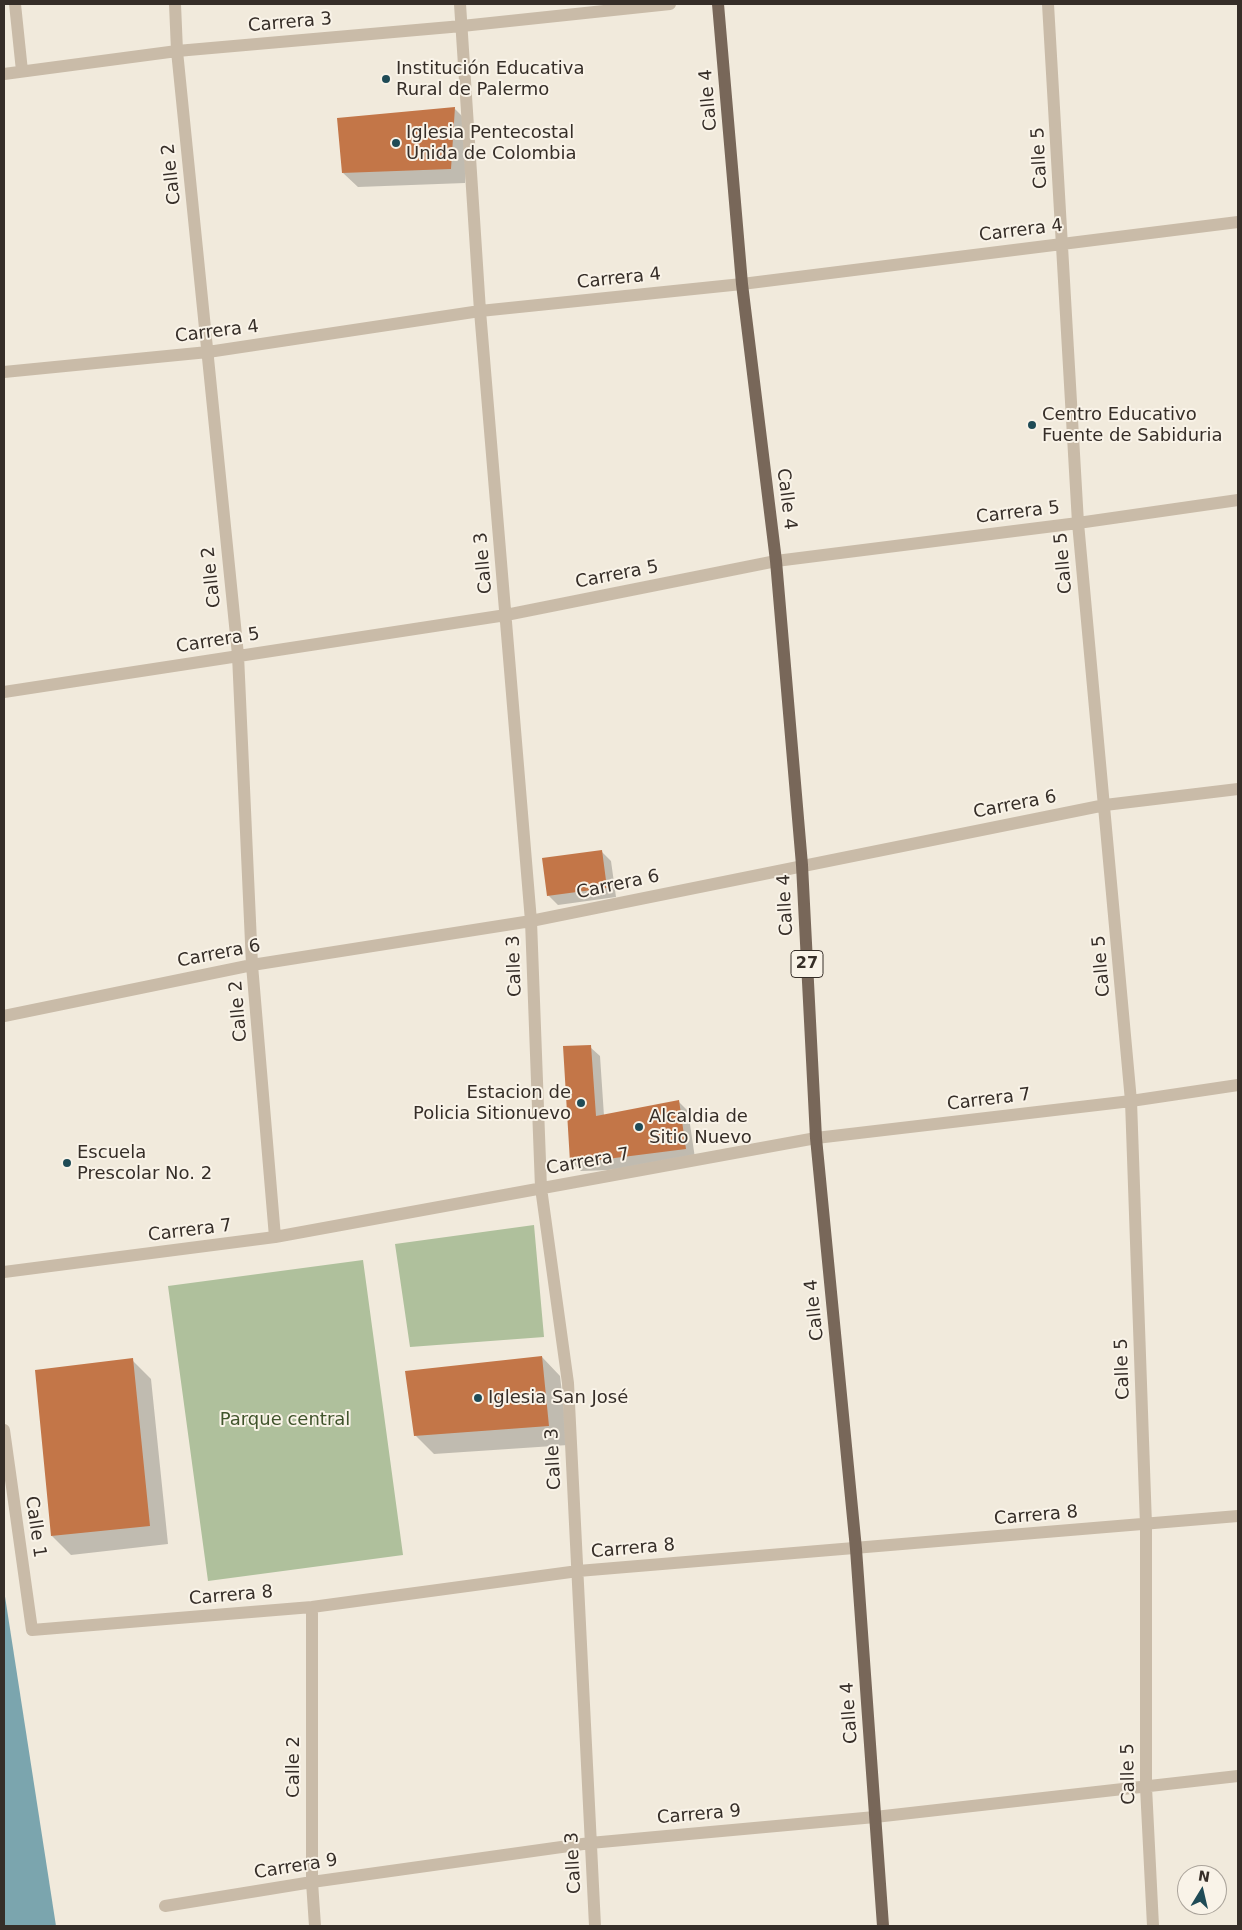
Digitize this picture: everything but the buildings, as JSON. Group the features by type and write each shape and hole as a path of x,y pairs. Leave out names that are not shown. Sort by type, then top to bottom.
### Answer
{"main road":[{"name":"Calle 4","path":"718,4 742,284 776,561 802,866 816,1138 856,1549 883,1926"}],"street":[{"path":"14,4 22,71"},
{"name":"Calle 2","path":"174,4 177,51 238,655 252,965 275,1237"},
{"name":"Calle 3","path":"460,4 480,311 531,921 541,1188 568,1383 595,1926"},
{"name":"Carrera 3","path":"4,74 177,51 462,26 670,4"},
{"name":"Calle 5","path":"1048,4 1078,523 1131,1101 1146,1525 1146,1787 1153,1926"},
{"name":"Carrera 4","path":"4,372 208,352 480,311 742,284 1238,222"},
{"name":"Carrera 5","path":"4,692 506,615 776,561 1078,523 1238,500"},
{"name":"Carrera 6","path":"4,1016 252,965 531,921 1104,806 1238,789"},
{"name":"Carrera 7","path":"4,1272 275,1237 816,1138 1131,1101 1238,1085"},
{"name":"Calle 1","path":"4,1430 32,1630"},
{"name":"Carrera 8","path":"32,1630 312,1607 578,1571 1238,1516"},
{"name":"Calle 2","path":"312,1607 312,1882 314,1926"},
{"name":"Carrera 9","path":"165,1906 312,1882 590,1843 875,1817 1238,1776"}],"green space":[{"path":"534,1225 544,1337 410,1347 395,1244"},
{"name":"Parque central","path":"363,1260 403,1555 208,1581 168,1286"}],"water":[{"path":"4,1590 56,1926 4,1926"}],"place":[{"name":"Institución Educativa Rural de Palermo","path":"386,79"},
{"name":"Iglesia Pentecostal Unida de Colombia","path":"396,143"},
{"name":"Centro Educativo Fuente de Sabiduria","path":"1032,425"},
{"name":"Estacion de Policia Sitionuevo","path":"581,1103"},
{"name":"Alcaldia de Sitio Nuevo","path":"639,1127"},
{"name":"Escuela Prescolar No. 2","path":"67,1163"},
{"name":"Iglesia San José","path":"478,1398"}]}
